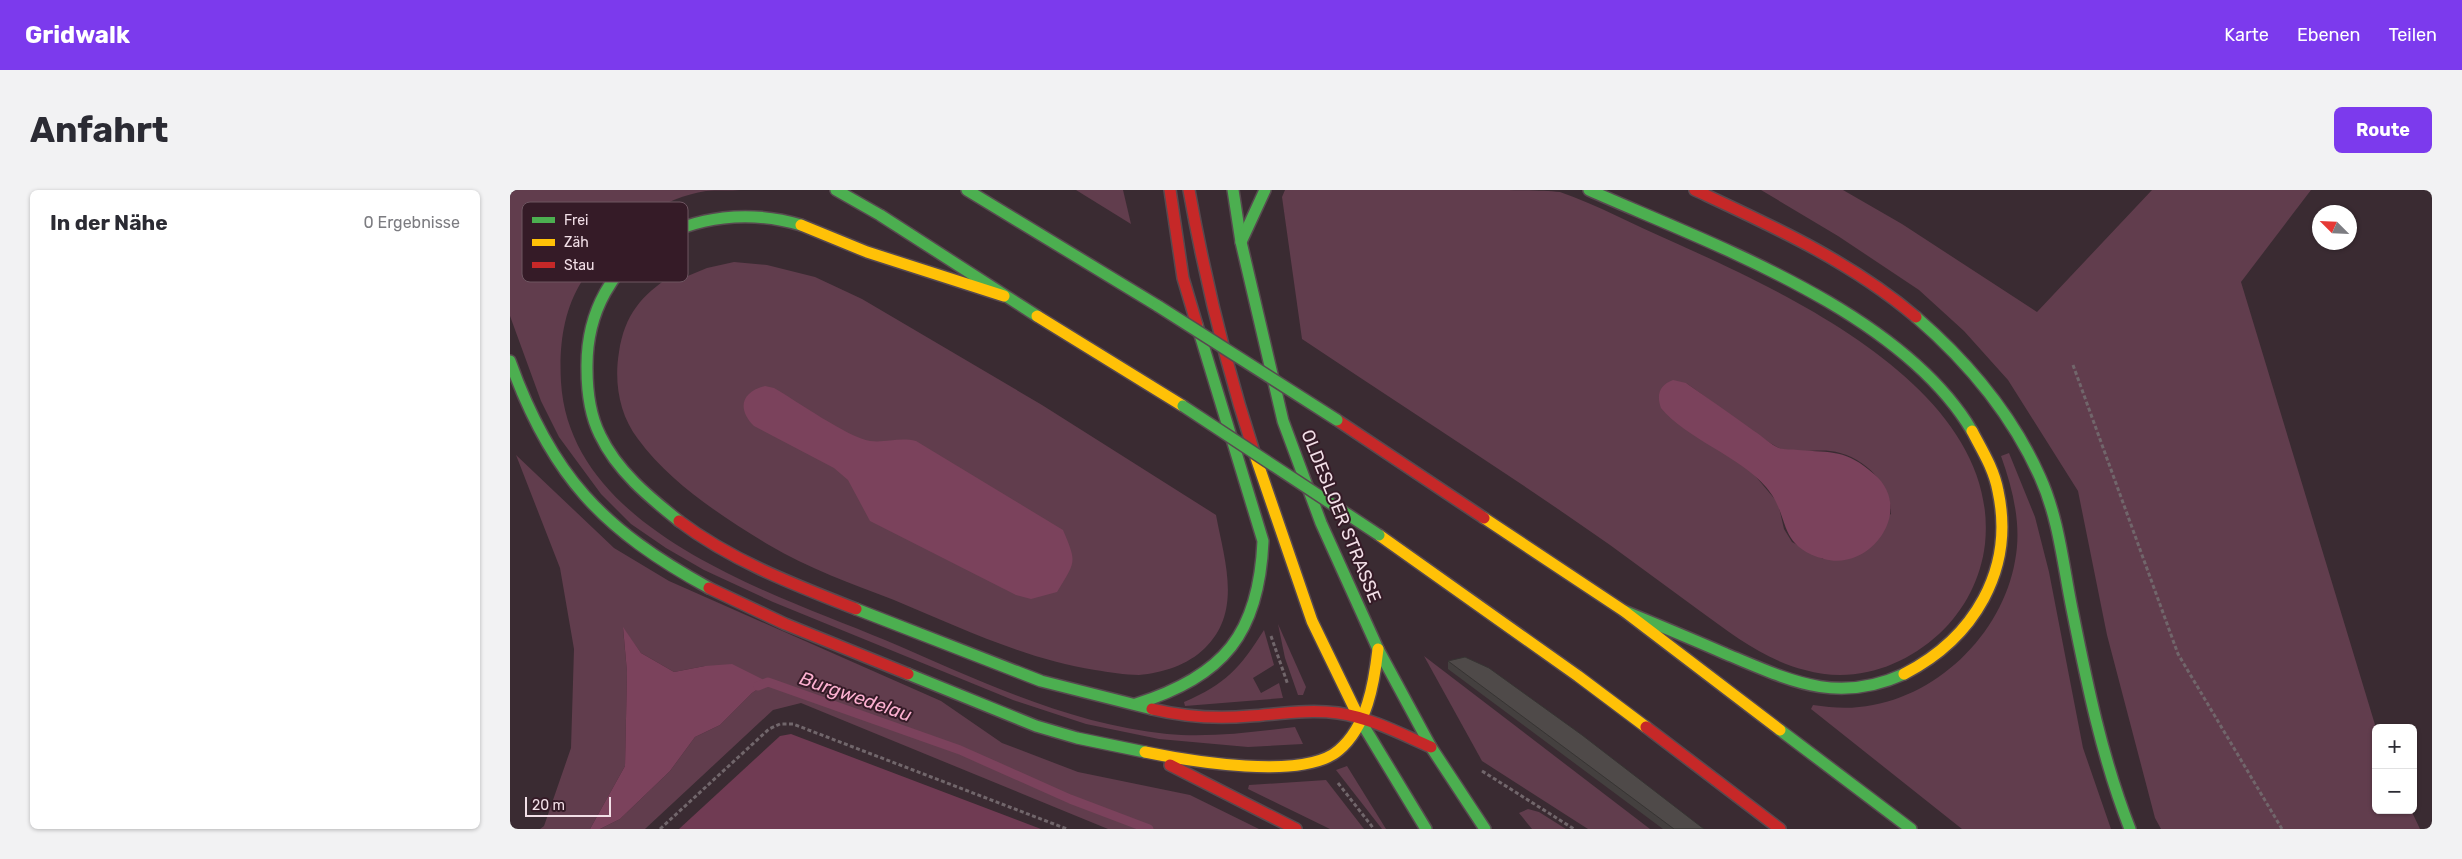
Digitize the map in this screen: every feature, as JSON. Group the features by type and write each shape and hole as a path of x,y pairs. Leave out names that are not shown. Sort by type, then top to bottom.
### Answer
{"main road":[{"path":"836,190 880,215 1004,296 1183,406 1379,535 1592,686 1780,829"},
{"path":"967,190 1158,306 1337,420 1624,611 1911,829"},
{"path":"1136,704 1150,701 1184,685 1216,666 1230,652 1240,639 1248,622 1263,572 1263,541 1183,278 1170,190"},
{"path":"1189,190 1203,269 1240,408 1262,478 1312,621 1360,720 1426,829"},
{"name":"OLDESLOER STRASSE","path":"1233,190 1241,242 1283,421 1321,523 1378,649 1431,747 1485,829"},
{"path":"1241,242 1265,190"},
{"path":"1589,190 1767,269 1824,300 1876,335 1926,376 1964,419 1981,446 1996,478 2002,511 2002,542 1988,591 1976,614 1959,635 1921,666 1893,678 1857,688 1825,687 1796,683 1624,611"},
{"path":"1695,190 1833,259 1893,300 1938,335 1974,372 2004,410 2023,441 2041,477 2056,521 2084,667 2103,750 2130,829"},
{"path":"688,225 726,216 751,216 796,223 836,237 863,251 1004,296"},
{"path":"611,282 595,312 588,342 585,367 592,414 600,436 609,452 631,478 681,522 744,560 794,584 1007,669 1044,682 1098,697 1136,704 1178,715 1205,718 1325,712 1360,720 1431,747"},
{"path":"510,361 523,398 561,466 612,525 649,553 672,568 722,595 1057,733 1189,761 1284,766 1324,760 1337,752 1349,738 1360,720 1371,688 1378,649"},
{"path":"1146,752 1296,829"}],"path":[{"path":"2073,365 2178,654 2282,829"},
{"path":"1269,630 1290,690"},
{"path":"660,829 769,728 780,724 793,724 1067,829"},
{"path":"1477,770 1574,829"},
{"path":"1333,777 1374,829"}],"shaded area":[{"path":"510,190 741,190 706,191 671,202 522,202 522,282 582,282 566,317 561,356 561,382 573,434 599,478 637,516 683,549 734,577 988,684 1058,710 1130,729 1167,734 1215,735 1295,727 1303,744 1248,747 1159,739 1086,724 1013,700 773,602 704,570 666,548 631,524 601,494 559,437 541,401 510,316"},
{"path":"1076,190 1123,190 1131,224"},
{"path":"1285,190 1512,190 1560,192 1602,209 1771,288 1825,319 1877,354 1923,394 1959,439 1981,489 1985,544 1976,581 1964,604 1948,625 1925,646 1894,664 1877,670 1842,675 1823,674 1790,666 1750,646 1610,545 1302,339 1282,197","holes":["1686,383 1743,425 1777,447 1789,451 1830,451 1842,453 1863,464 1880,481 1890,503 1891,514 1823,559 1792,542 1784,529 1778,503"]},
{"path":"1761,190 1843,190 1902,224 2037,312 2152,190 2311,190 2241,282 2375,724 2372,724 2372,814 2413,814 2420,829 2161,829 2155,818 2107,635 2078,491 2008,380 1964,331 1919,290 1838,236"},
{"path":"734,262 767,265 815,277 862,299 1042,405 1216,515 1228,584 1224,618 1217,633 1205,648 1191,659 1157,672 1139,675 1069,665 993,641 846,582 769,545 716,511 666,471 638,439 622,408 617,375 619,352 625,327 636,307 662,282 688,282 688,276 707,268"},
{"path":"1673,380 1686,383 1779,448 1838,454 1847,456 1864,466 1874,474 1886,489 1890,504 1889,520 1882,535 1871,547 1857,556 1841,561 1824,559 1798,546 1786,529 1774,498 1766,487 1742,466 1684,429 1661,408 1660,391 1662,387"},
{"path":"765,386 774,388 836,426 861,438 870,441 916,441 1063,530 1071,549 1072,562 1068,574 1057,592 1031,599 1016,595 870,521 848,480 834,468 754,426 749,420 744,407 746,397 751,392"},
{"path":"2009,453 2035,517 2049,572 2083,748 2111,829 1962,829 1811,709 1813,705 1841,708 1859,707 1887,702 1914,692 1938,677 1961,659 1980,638 1996,614 2008,588 2015,561 2017,521 2009,482 2001,456"},
{"path":"516,455 614,548 669,581 941,701 1002,743 1078,772 1190,795 1259,829 1108,829 801,703 773,710 645,829 600,829 620,819 670,771 695,737 720,725 752,693 767,682 705,666 674,672 641,653 623,628 627,672 625,766 590,829 540,829 544,826 571,748 574,649 560,568"},
{"path":"1278,624 1306,687 1303,695 1298,695 1285,658"},
{"path":"623,627 641,653 674,672 705,666 732,664 768,682 752,693 720,725 695,737 670,771 620,819 600,829 590,829 625,766 627,672"},
{"path":"1264,630 1274,665 1253,678 1261,693 1279,683 1283,698 1185,706 1184,702 1211,688 1231,673 1247,655"},
{"path":"1424,656 1650,829 1588,829 1482,761"},
{"path":"791,734 1041,829 679,829 780,736"},
{"path":"1347,766 1386,829 1382,829 1336,770"},
{"path":"1326,780 1364,829 1330,829 1248,789 1249,785"},
{"path":"1528,809 1539,812 1566,829 1532,829 1519,813"}],"building":[{"path":"1465,657 1489,668 1582,735 1704,829 1674,829 1448,661"}],"waterway":[{"name":"Burgwedelau","path":"758,686 768,682 960,750 1070,799 1149,829"}],"traffic: fast":[{"path":"836,190 880,215 1037,316"},
{"path":"967,190 1158,306"},
{"path":"1233,190 1241,242 1283,421 1321,523 1378,649"},
{"path":"1241,242 1265,190"},
{"path":"1589,190 1745,258 1800,286 1852,316 1899,350 1940,388 1972,431"},
{"path":"688,226 723,218 762,217 801,225"},
{"path":"613,282 605,293 591,328 587,369 591,411 600,435 615,460 645,493 679,521"},
{"path":"1158,306 1337,420"},
{"path":"1916,317 1953,352 1987,390 2016,432 2040,477 2052,509 2060,542 2078,637 2103,748 2130,829"},
{"path":"1136,704 1167,693 1192,680 1214,665 1231,647 1244,626 1254,602 1260,574 1263,541 1197,325"},
{"path":"510,361 543,437 563,468 585,496 610,521 639,544 709,588"},
{"path":"1183,406 1379,535"},
{"path":"856,609 1041,681 1152,709"},
{"path":"1624,611 1771,672 1813,685 1834,688 1856,688 1879,683 1904,674"},
{"path":"1378,649 1431,747 1485,829"},
{"path":"908,674 1036,726 1077,738 1145,752"},
{"path":"1360,720 1426,829"},
{"path":"1780,730 1911,829"}],"traffic: slow":[{"path":"801,225 867,252 1004,296"},
{"path":"1037,316 1183,406"},
{"path":"1904,674 1929,659 1951,641 1969,621 1984,599 1994,574 2000,548 2002,520 1998,491 1991,467 1972,431"},
{"path":"1254,452 1312,621 1360,720"},
{"path":"1484,518 1624,611 1780,730"},
{"path":"1379,535 1578,676 1646,727"},
{"path":"1145,752 1189,760 1245,766 1274,767 1300,765 1322,759 1339,750 1349,740 1363,717 1368,704 1378,649"}],"traffic: jam":[{"path":"1170,190 1183,278 1197,325"},
{"path":"1189,190 1217,322 1254,452"},
{"path":"1695,190 1810,246 1891,297 1916,317"},
{"path":"1337,420 1484,518"},
{"path":"679,521 720,548 764,571 856,609"},
{"path":"709,588 785,624 908,674"},
{"path":"1152,709 1189,716 1213,717 1305,712 1338,713 1374,723 1431,747"},
{"path":"1646,727 1780,829"},
{"path":"1170,765 1296,829"}]}
